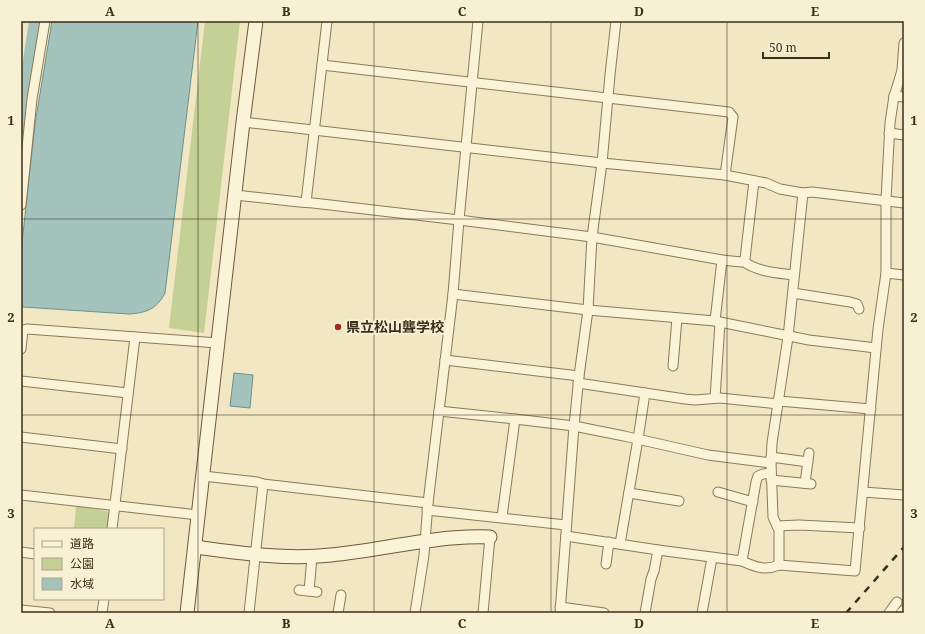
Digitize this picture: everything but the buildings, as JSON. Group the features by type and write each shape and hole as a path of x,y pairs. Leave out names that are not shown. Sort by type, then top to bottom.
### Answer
{"street":[{"path":"21,206 32,99 45,21"},
{"path":"187,613 243,122 256,21"},
{"path":"306,202 327,21"},
{"path":"415,613 424,555 427,507 453,294 478,21"},
{"path":"604,613 560,610 574,426 588,310 592,237 602,163 616,21"},
{"path":"566,536 712,558 742,561 762,568 771,568 779,565 855,571 876,348 886,273 886,200 889,133 894,96 902,70 904,44"},
{"path":"322,65 729,112 733,117 725,176"},
{"path":"894,96 904,97"},
{"path":"243,122 725,176 766,183 780,190 802,194 812,192 904,203"},
{"path":"889,133 904,136"},
{"path":"744,262 754,181"},
{"path":"779,565 779,530 773,517 771,460 788,337 802,194"},
{"path":"235,195 306,202 592,237 722,260 744,262 749,266 767,271 794,275"},
{"path":"715,398 717,322 722,260"},
{"path":"886,273 904,275"},
{"path":"793,293 850,302 857,304 859,309"},
{"path":"453,294 588,310 717,322 788,337 876,348"},
{"path":"673,366 677,318"},
{"path":"21,349 23,330 27,329 218,344"},
{"path":"112,528 135,337"},
{"path":"445,360 579,380 685,399 695,400 715,398 871,409"},
{"path":"21,381 128,393"},
{"path":"620,544 645,393"},
{"path":"439,411 574,426 708,455 771,460 809,457 808,483 771,477 763,474 758,476 742,561"},
{"path":"502,517 516,419"},
{"path":"21,437 122,449"},
{"path":"203,476 257,482 427,507 566,525"},
{"path":"249,613 263,484"},
{"path":"718,492 753,502"},
{"path":"863,492 904,495"},
{"path":"629,493 679,501"},
{"path":"21,495 198,515"},
{"path":"777,526 799,525 860,528"},
{"path":"195,547 255,555 312,557 425,540 477,536 490,537 483,613"},
{"path":"606,564 608,542"},
{"path":"645,613 658,550"},
{"path":"21,552 34,554"},
{"path":"299,590 313,591 312,557"},
{"path":"702,613 712,558"},
{"path":"338,613 341,595"},
{"path":"102,613 104,600"},
{"path":"889,613 897,602"},
{"path":"21,610 50,613"},
{"path":"901,613 904,610"}],"green space":[{"path":"205,21 240,21 204,333 169,328"},
{"path":"76,506 107,511 110,515 108,528 74,528"}],"water":[{"path":"52,21 198,21 165,293 155,306 141,313 129,314 21,306 21,252 35,124"},
{"path":"234,373 253,375 250,408 230,406"}],"waterway":[{"path":"21,127 37,21"}],"railway":[{"path":"846,613 904,547"}],"place":[{"name":"県立松山聾学校","path":"338,327"}]}
